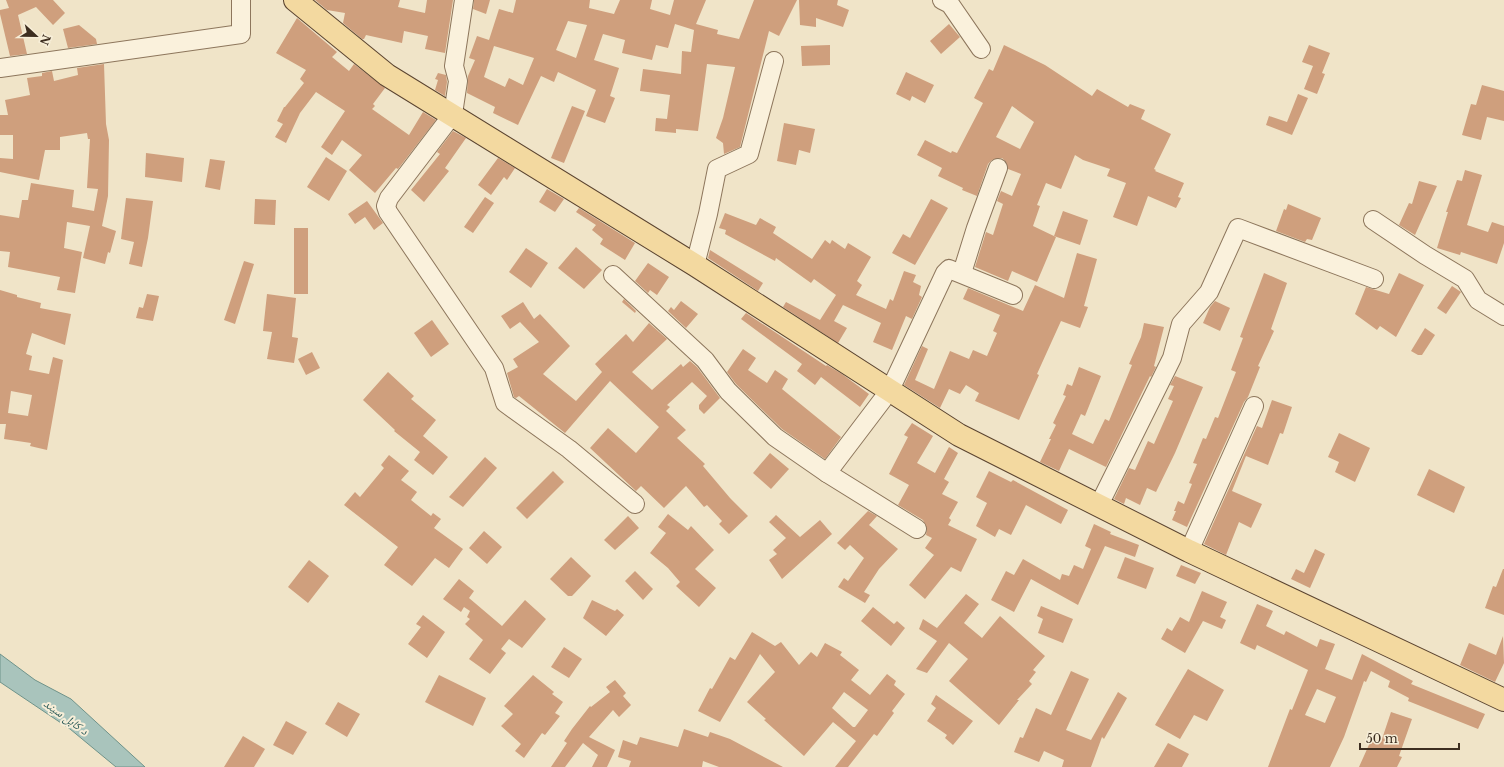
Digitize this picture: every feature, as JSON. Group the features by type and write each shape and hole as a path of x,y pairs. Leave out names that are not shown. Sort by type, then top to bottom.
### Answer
{"main road":[{"path":"295,0 387,75 453,114 695,265 959,435 1189,551 1502,694"}],"street":[{"path":"0,68 241,34 241,0"},
{"path":"464,0 454,66 458,81 453,114 389,198 386,206 388,212 494,368 504,403 569,449 636,504"},
{"path":"942,0 950,4 981,49"},
{"path":"695,265 708,214 717,169 749,154 774,61"},
{"path":"962,273 976,228 998,168"},
{"path":"1372,220 1465,279 1478,300 1504,316"},
{"path":"1099,505 1172,358 1181,324 1209,292 1238,228 1374,278"},
{"path":"827,473 890,390 945,273 949,269 962,273 1012,295"},
{"path":"613,275 705,360 728,391 775,437 827,473 917,529"},
{"path":"1189,551 1254,406"}],"water":[{"name":"د کابل سيند","path":"0,654 35,680 71,699 145,767 116,767 70,729 0,682"}],"building":[{"path":"6,0 53,0 65,13 53,25 36,7 18,15 27,54 10,56 0,14 0,10 9,8"},
{"path":"315,0 400,0 398,7 425,13 427,0 453,0 445,53 425,49 428,36 404,31 402,43 366,35 364,39 362,39 343,23 345,13 327,10"},
{"path":"474,0 490,0 486,14 473,9"},
{"path":"516,0 590,0 589,8 614,14 620,0 652,0 650,9 670,15 674,0 706,0 696,24 718,30 717,34 739,39 754,0 797,0 779,36 769,31 740,147 724,154 723,143 716,138 723,118 735,67 707,64 698,131 676,129 676,133 655,131 656,118 667,119 670,95 640,91 643,69 681,74 682,51 691,52 694,30 675,24 668,48 656,45 652,60 622,53 625,40 603,34 594,60 619,68 610,96 615,98 605,123 586,116 596,90 558,72 554,82 541,76 518,125 493,113 495,107 467,93 468,76 475,60 469,58 477,36 489,40 499,9 513,13","holes":["568,21 587,25 576,58 556,50","494,46 534,58 523,85 509,78 505,87 484,77"]},
{"path":"799,0 838,0 837,5 849,10 843,27 816,18 816,27 800,25"},
{"path":"297,18 337,52 332,57 349,71 354,64 385,88 373,104 375,106 372,109 409,135 423,112 436,120 398,169 396,168 375,193 349,170 362,155 342,140 332,155 321,147 345,111 316,92 300,113 286,143 275,137 283,124 277,121 284,107 304,83 300,79 306,70 276,53"},
{"path":"949,24 960,37 941,54 930,41"},
{"path":"79,25 96,39 97,44 68,48 63,29"},
{"path":"830,45 830,65 802,66 801,46"},
{"path":"1004,45 1045,65 1092,96 1097,89 1128,107 1130,104 1145,110 1141,119 1171,134 1154,169 1156,170 1155,171 1184,183 1178,197 1181,198 1176,208 1148,196 1137,226 1113,217 1126,183 1107,176 1110,169 1083,160 1075,155 1061,189 1046,183 1037,205 1040,206 1033,226 1056,237 1037,282 1012,271 1008,281 975,267 986,232 993,235 1003,204 997,201 1001,191 1012,196 1021,174 1008,169 1006,162 1002,158 992,160 988,164 977,196 962,190 963,188 938,176 942,168 917,155 925,140 951,153 952,151 957,153 983,103 974,98 989,69 993,71","holes":["1012,106 1034,122 1020,149 996,137"]},
{"path":"1309,45 1330,53 1322,73 1325,74 1317,94 1304,89 1313,66 1302,62"},
{"path":"104,64 106,124 109,140 108,196 102,226 116,231 110,253 108,252 105,264 83,258 90,226 67,222 64,248 82,252 75,293 57,290 60,277 8,267 10,252 0,251 0,215 19,218 22,200 28,200 31,183 74,190 72,207 94,211 98,189 87,188 90,139 88,139 87,133 60,137 60,150 45,150 39,180 0,172 0,158 13,159 13,135 0,135 0,115 8,115 5,100 30,95 27,78 42,76 42,73 52,71 54,81 78,75 77,68"},
{"path":"906,72 934,85 925,103 912,96 910,101 896,94"},
{"path":"438,73 446,75 447,82 445,96 435,90 438,80 435,79"},
{"path":"1482,85 1504,91 1504,121 1487,117 1481,140 1462,135 1471,104 1476,105"},
{"path":"1298,94 1308,98 1292,135 1266,125 1269,116 1287,122"},
{"path":"572,106 585,111 564,163 551,158"},
{"path":"784,123 815,129 810,153 799,150 796,165 777,161"},
{"path":"453,131 466,138 445,168 449,171 424,202 411,190 440,154 437,152"},
{"path":"146,153 184,158 182,182 145,177"},
{"path":"326,157 347,171 329,201 307,187"},
{"path":"498,158 515,168 507,180 504,177 491,195 478,185"},
{"path":"210,159 225,161 220,190 205,187"},
{"path":"1465,170 1482,175 1467,225 1488,232 1492,222 1504,226 1504,243 1497,264 1461,252 1460,255 1437,248 1448,212 1446,212 1457,180 1462,181"},
{"path":"1419,181 1437,186 1415,235 1399,225 1409,203 1412,204"},
{"path":"547,189 564,199 555,212 539,202"},
{"path":"485,197 494,203 473,233 464,227"},
{"path":"126,198 153,201 142,267 129,264 134,242 121,239"},
{"path":"255,199 276,200 275,225 254,224"},
{"path":"931,199 948,208 915,265 892,253 903,234 910,238"},
{"path":"367,201 383,223 374,230 365,217 355,224 348,214"},
{"path":"1288,204 1321,218 1312,240 1307,239 1305,242 1276,231 1284,209 1286,210"},
{"path":"579,208 635,243 625,260 600,244 603,239 592,230 596,225 576,212"},
{"path":"1063,211 1088,220 1080,245 1054,236"},
{"path":"725,213 756,225 760,218 776,227 773,233 812,259 825,240 830,244 832,240 845,249 848,243 871,257 857,281 862,285 856,295 886,309 890,299 893,301 904,271 916,275 913,282 921,286 919,295 922,297 912,319 906,316 892,350 873,342 881,323 843,305 834,321 847,328 838,343 783,307 786,302 820,320 836,295 814,279 811,283 776,258 775,261 725,234 726,230 719,228"},
{"path":"294,228 308,228 308,294 294,294"},
{"path":"576,247 602,270 584,289 558,268"},
{"path":"526,248 548,263 531,288 509,272"},
{"path":"710,250 763,283 758,291 708,258"},
{"path":"1077,253 1097,259 1084,306 1088,307 1080,328 1061,321 1037,374 1039,375 1019,420 975,401 979,393 966,385 960,394 949,389 940,408 904,385 922,346 928,349 915,380 934,389 950,351 969,359 973,350 987,356 997,333 993,331 1000,315 963,299 968,288 1023,311 1035,285 1064,298"},
{"path":"244,261 254,264 235,324 224,320"},
{"path":"648,263 669,277 657,295 650,290 648,293 635,281"},
{"path":"1264,273 1287,283 1271,329 1274,331 1258,366 1260,367 1248,397 1244,402 1187,527 1172,520 1176,511 1174,511 1178,501 1184,504 1192,484 1189,483 1197,464 1193,463 1203,438 1206,439 1215,417 1218,418 1236,372 1231,370 1243,338 1240,337"},
{"path":"1399,273 1424,285 1396,337 1380,326 1377,330 1355,314 1366,287 1389,294"},
{"path":"1452,286 1461,292 1446,314 1437,308"},
{"path":"0,290 17,295 17,297 41,303 40,308 71,314 65,345 32,333 26,354 32,356 29,370 49,374 53,357 63,360 47,450 30,446 31,443 4,439 6,424 0,424","holes":["11,391 32,395 28,416 8,413"]},
{"path":"147,294 159,296 153,321 136,318 139,307 143,308"},
{"path":"267,294 296,298 292,337 298,338 294,363 267,359 272,332 263,331"},
{"path":"624,299 636,311 635,313 622,302"},
{"path":"681,301 698,314 686,328 668,311 671,307 674,310"},
{"path":"1215,301 1230,308 1220,331 1203,323 1210,307"},
{"path":"523,302 534,319 540,314 570,346 543,374 576,401 602,372 595,364 626,334 633,342 649,323 667,339 632,372 652,390 681,364 683,367 690,361 697,367 720,398 704,414 699,409 699,405 707,396 692,382 667,405 670,407 666,411 686,430 677,438 705,464 703,466 730,498 748,516 729,534 719,524 722,521 707,505 704,507 686,486 664,508 641,486 636,491 590,448 608,428 636,453 659,427 610,381 565,433 519,396 516,398 514,397 507,373 518,367 513,359 539,342 520,322 510,329 501,316"},
{"path":"746,313 826,366 827,365 842,374 869,394 860,407 821,377 815,385 797,371 802,364 741,319"},
{"path":"432,320 449,344 431,357 414,333"},
{"path":"1144,323 1164,327 1154,366 1156,367 1151,377 1150,376 1106,467 1069,449 1059,471 1040,462 1056,425 1053,423 1066,396 1063,395 1067,384 1072,386 1079,367 1101,376 1085,416 1081,414 1072,434 1093,444 1105,419 1109,421 1132,365 1129,364 1141,337"},
{"path":"1425,328 1435,335 1422,355 1418,355 1411,351"},
{"path":"743,349 756,358 748,370 767,383 775,370 788,379 782,389 841,437 825,459 782,429 736,384 727,372"},
{"path":"312,352 320,368 306,375 298,359"},
{"path":"388,372 414,396 411,399 436,420 423,436 448,457 433,475 414,460 420,452 394,431 395,430 363,400"},
{"path":"1175,376 1203,387 1175,453 1156,492 1147,488 1140,505 1126,498 1124,504 1114,499 1129,468 1135,470 1148,441 1154,444 1173,401 1168,399 1174,386 1170,385"},
{"path":"1272,400 1292,407 1283,434 1280,433 1268,465 1246,456 1232,491 1262,504 1251,528 1239,522 1226,555 1204,544 1257,426 1262,428"},
{"path":"912,423 933,436 917,463 935,473 949,447 958,453 944,479 949,482 942,494 958,502 949,518 951,520 948,525 977,539 961,572 951,567 925,599 909,585 934,555 925,548 932,538 926,535 927,529 923,520 898,505 909,485 889,474 908,437 904,435"},
{"path":"1339,433 1370,448 1355,482 1335,472 1339,462 1328,457"},
{"path":"770,453 789,469 771,489 753,473"},
{"path":"389,455 409,471 401,480 417,492 411,500 431,516 433,513 441,519 434,528 463,549 449,568 435,558 412,586 384,565 398,547 344,505 355,492 360,497 384,468 381,465"},
{"path":"485,457 497,468 463,507 449,497"},
{"path":"1429,469 1465,487 1454,513 1417,495"},
{"path":"553,471 564,482 527,519 516,508"},
{"path":"989,471 1011,482 1013,480 1068,510 1061,524 1026,505 1011,535 999,529 995,537 976,526 987,503 976,497"},
{"path":"868,511 877,516 869,525 898,549 879,569 864,592 870,595 865,603 838,587 844,578 848,581 864,558 850,545 845,550 837,543"},
{"path":"668,514 688,530 691,526 714,550 695,569 716,588 699,607 676,586 680,582 668,568 650,553 666,533 658,527"},
{"path":"776,515 800,537 820,520 832,534 782,579 769,560 777,554 773,550 786,538 769,522"},
{"path":"628,516 639,528 615,550 604,540"},
{"path":"1094,524 1111,532 1110,534 1139,545 1135,557 1105,546 1078,605 1031,579 1014,612 991,600 1006,571 1014,575 1023,559 1060,580 1062,574 1069,576 1074,565 1083,569 1091,549 1085,546"},
{"path":"484,531 502,547 487,564 469,548"},
{"path":"1315,549 1325,554 1310,588 1291,579 1296,569 1304,573"},
{"path":"571,557 591,576 572,596 568,596 550,579"},
{"path":"1125,557 1154,568 1146,589 1117,578"},
{"path":"309,560 329,576 308,603 288,587"},
{"path":"1181,565 1201,573 1195,584 1176,576"},
{"path":"1503,569 1504,615 1485,608 1493,586 1496,587"},
{"path":"635,571 653,589 643,600 625,581"},
{"path":"459,579 474,591 469,598 502,626 525,600 546,619 522,648 509,639 501,649 506,653 490,674 469,659 483,640 465,624 470,619 467,617 470,611 464,607 461,612 443,599"},
{"path":"1202,591 1227,602 1220,617 1226,620 1222,629 1203,621 1185,653 1161,639 1167,628 1172,631 1180,617 1189,622"},
{"path":"966,594 979,604 964,623 982,638 1000,616 1045,656 1033,670 1036,672 1029,681 1032,684 1017,700 1019,700 999,725 949,681 968,659 949,643 927,673 916,669 937,641 919,629 923,619 937,628"},
{"path":"592,600 615,611 617,609 624,615 606,636 583,618"},
{"path":"1257,604 1273,611 1266,626 1284,635 1286,631 1317,647 1320,639 1335,644 1325,669 1352,680 1362,654 1413,681 1411,684 1485,714 1478,729 1408,701 1409,698 1388,687 1390,681 1371,671 1366,682 1364,681 1344,737 1330,767 1268,767 1290,709 1292,710 1308,670 1257,645 1255,650 1240,643","holes":["1317,689 1336,697 1325,723 1305,715"]},
{"path":"1041,606 1073,619 1063,643 1038,633 1043,619 1037,616"},
{"path":"873,607 894,624 897,621 905,628 891,646 861,621"},
{"path":"423,615 445,632 427,658 408,644 421,627 416,624"},
{"path":"752,632 775,646 781,642 799,665 811,652 817,657 825,643 842,652 840,655 859,670 851,680 870,695 887,674 896,681 894,685 905,694 892,711 894,713 877,736 874,734 848,767 835,767 856,741 833,722 804,756 764,720 766,719 747,702 775,672 760,654 720,722 698,711 710,688 712,689 730,657 735,660","holes":["844,692 868,710 855,727 853,727 832,708"]},
{"path":"1503,636 1504,663 1495,682 1460,665 1469,643 1496,655"},
{"path":"564,647 582,659 569,678 551,667"},
{"path":"1188,669 1224,690 1207,721 1194,715 1180,739 1155,725"},
{"path":"1071,671 1089,679 1066,730 1091,740 1118,692 1127,698 1104,739 1102,737 1091,767 1062,767 1064,760 1044,751 1039,762 1014,752 1020,737 1023,738 1036,708 1051,715"},
{"path":"439,675 486,698 473,726 425,702"},
{"path":"533,675 554,692 552,694 563,702 555,713 560,716 545,735 542,733 524,758 515,751 521,744 501,726 513,714 504,706"},
{"path":"615,680 626,693 623,696 631,705 619,717 613,710 589,737 615,750 607,767 592,767 598,755 583,743 565,767 551,767 567,743 564,741 572,729 590,706 591,707 610,692 606,687"},
{"path":"936,695 973,721 953,745 945,738 947,735 927,721 936,708 931,704"},
{"path":"338,702 360,714 347,737 325,724"},
{"path":"1391,712 1412,719 1399,756 1402,757 1397,767 1359,767 1372,738 1381,742"},
{"path":"286,721 307,732 293,755 273,745"},
{"path":"684,729 708,737 710,732 730,739 783,767 719,767 703,761 702,767 629,767 631,761 618,757 623,740 637,745 640,737 678,747"},
{"path":"243,736 265,749 254,767 224,767"},
{"path":"1168,743 1189,754 1182,767 1154,767"}]}
